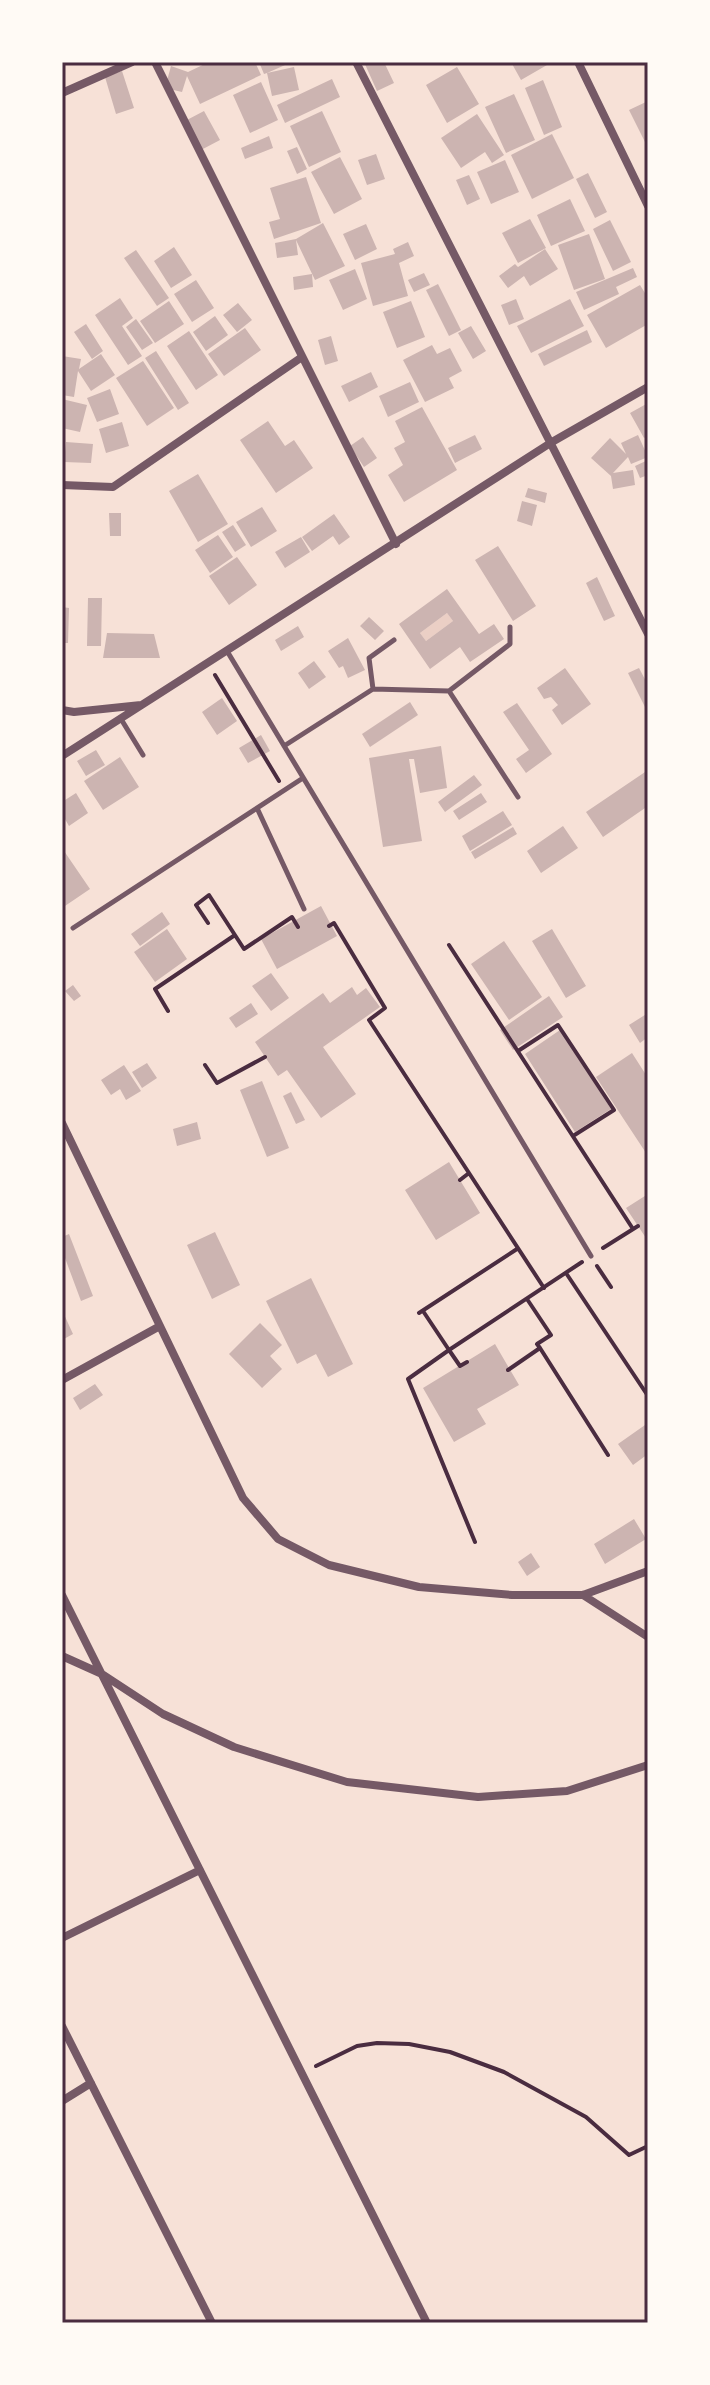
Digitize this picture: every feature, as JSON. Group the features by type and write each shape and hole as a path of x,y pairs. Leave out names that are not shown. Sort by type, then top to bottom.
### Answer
{"street":[{"path":"62,93 132,62"},
{"path":"155,62 396,544"},
{"path":"356,62 648,634"},
{"path":"578,62 648,206"},
{"path":"62,485 113,487 302,357"},
{"path":"62,756 552,442 648,387"},
{"path":"62,710 74,712 143,705"},
{"path":"62,1123 243,1498 278,1539 329,1565 419,1587 512,1595 583,1595 648,1571"},
{"path":"62,1380 160,1326"},
{"path":"62,1595 427,2323"},
{"path":"583,1595 648,1637"},
{"path":"62,1656 102,1674 163,1714 234,1747 347,1782 478,1797 567,1791 648,1765"},
{"path":"62,1938 200,1870"},
{"path":"62,2026 212,2323"},
{"path":"62,2101 91,2083"}],"lane":[{"path":"284,746 373,689 449,691 510,644 510,627"},
{"path":"373,689 369,658 394,640"},
{"path":"227,651 591,1256"},
{"path":"449,691 518,797"},
{"path":"121,719 143,755"},
{"path":"73,928 303,778"},
{"path":"257,808 304,909"}],"path":[{"path":"208,663 284,790"},
{"path":"208,923 196,905 209,895 244,949 292,917 298,927"},
{"path":"329,926 334,923 385,1008 369,1020 544,1288"},
{"path":"168,1011 155,989 235,935"},
{"path":"449,945 635,1227 408,1379 475,1542"},
{"path":"518,1051 558,1025 614,1110 573,1136"},
{"path":"205,1065 217,1083 265,1057"},
{"path":"460,1180 469,1173"},
{"path":"467,1362 460,1366 421,1312 518,1248"},
{"path":"591,1256 611,1287"},
{"path":"566,1273 648,1396"},
{"path":"527,1299 551,1335 537,1344 608,1455"},
{"path":"508,1370 540,1348"},
{"path":"302,2074 357,2046 377,2043 409,2044 450,2052 504,2072 586,2117 629,2155 648,2146"}],"shaded area":[{"path":"447,613 453,621 426,641 420,633"}],"building":[{"path":"209,62 255,62 261,75 200,104 187,76 182,92 165,88 171,66 188,72"},
{"path":"259,62 292,62 264,74"},
{"path":"364,62 384,62 394,83 377,91"},
{"path":"511,62 546,62 547,65 521,80"},
{"path":"294,67 299,90 272,96 267,73"},
{"path":"457,67 479,104 447,123 426,85"},
{"path":"122,71 134,108 116,114 105,77"},
{"path":"332,79 340,97 285,123 277,105"},
{"path":"543,80 562,127 544,135 525,88"},
{"path":"261,82 278,120 250,133 233,95"},
{"path":"514,94 535,140 506,153 485,107"},
{"path":"648,101 648,148 629,110"},
{"path":"204,111 220,140 201,150 185,121"},
{"path":"322,111 341,152 309,167 290,126"},
{"path":"477,114 504,155 492,163 485,152 461,168 441,138"},
{"path":"552,134 574,178 532,199 511,155"},
{"path":"269,136 273,148 245,159 241,148"},
{"path":"297,147 307,169 297,174 287,151"},
{"path":"376,154 385,179 367,185 358,160"},
{"path":"340,157 362,199 334,214 311,172"},
{"path":"505,160 519,192 491,204 477,172"},
{"path":"588,173 607,212 595,218 576,179"},
{"path":"469,175 480,199 467,205 456,180"},
{"path":"306,177 321,223 274,239 269,222 280,219 270,188"},
{"path":"570,199 585,231 551,246 537,215"},
{"path":"530,219 546,248 518,263 502,233"},
{"path":"610,220 631,262 613,271 593,229"},
{"path":"323,223 345,266 315,280 296,240 298,255 277,258 275,243 296,239"},
{"path":"366,224 377,249 355,260 343,234"},
{"path":"589,234 605,279 574,290 558,245"},
{"path":"408,242 414,256 399,263 408,296 373,306 361,263 395,254 393,249"},
{"path":"174,247 192,275 171,288 154,261"},
{"path":"545,249 558,269 530,286 524,276 508,288 499,276"},
{"path":"136,250 169,298 157,306 124,258"},
{"path":"633,268 637,277 616,287 619,294 584,310 576,292"},
{"path":"355,269 367,299 343,310 329,280"},
{"path":"424,273 430,285 414,292 408,280"},
{"path":"312,274 313,287 294,290 293,277"},
{"path":"196,280 214,308 192,322 174,294"},
{"path":"438,284 461,330 449,336 426,290"},
{"path":"640,285 648,298 648,324 606,348 587,315"},
{"path":"120,298 133,318 122,326 142,356 128,365 95,315"},
{"path":"516,299 524,319 509,325 501,305"},
{"path":"570,299 584,326 531,353 517,326"},
{"path":"169,301 184,324 155,343 140,321"},
{"path":"411,301 425,337 397,348 383,312"},
{"path":"238,303 252,320 237,332 223,315"},
{"path":"215,316 228,335 206,351 193,332"},
{"path":"136,319 153,343 142,350 126,327"},
{"path":"86,324 103,351 92,359 74,332"},
{"path":"471,326 486,351 473,359 458,333"},
{"path":"245,328 261,350 224,376 208,354"},
{"path":"587,330 592,342 544,366 538,354"},
{"path":"189,331 218,375 196,390 167,346"},
{"path":"331,336 338,361 325,365 318,340"},
{"path":"432,345 437,354 450,348 462,371 449,378 454,388 425,402 403,360"},
{"path":"156,351 189,403 178,410 145,358"},
{"path":"101,354 115,375 91,391 78,371 74,397 62,395 62,356 81,359 79,369"},
{"path":"143,361 174,408 147,426 116,378"},
{"path":"371,372 378,387 349,402 341,386"},
{"path":"410,382 419,402 388,417 379,396"},
{"path":"110,389 119,414 97,422 87,398"},
{"path":"62,399 87,405 80,432 62,428"},
{"path":"648,403 648,435 644,438 630,413"},
{"path":"422,407 457,470 404,502 388,475 403,465 394,448 405,442 395,421"},
{"path":"268,421 285,446 294,440 313,468 276,493 240,440"},
{"path":"122,422 129,446 106,453 99,429"},
{"path":"475,435 482,449 455,463 448,448"},
{"path":"638,435 648,457 631,464 628,457 613,473 633,470 635,485 613,489 611,476 591,458 610,438 626,454 621,443"},
{"path":"363,437 377,458 364,467 350,446"},
{"path":"66,442 93,444 91,463 64,462"},
{"path":"648,460 648,475 640,478 635,466"},
{"path":"198,474 228,524 198,542 169,491"},
{"path":"528,488 547,493 545,503 525,497"},
{"path":"522,501 537,505 532,526 517,521"},
{"path":"262,507 277,531 251,547 236,522"},
{"path":"109,513 121,513 121,536 110,536"},
{"path":"334,514 350,537 339,545 333,536 312,551 302,537"},
{"path":"233,525 246,545 235,552 222,532"},
{"path":"218,535 233,557 210,573 195,550"},
{"path":"301,537 310,552 285,568 275,552"},
{"path":"498,546 536,606 513,621 475,560"},
{"path":"237,557 257,585 229,605 209,576"},
{"path":"597,577 615,616 604,621 586,583"},
{"path":"447,589 479,634 494,624 504,639 470,662 460,647 430,669 399,624","holes":["447,613 453,621 426,641 420,633"]},
{"path":"88,598 102,598 101,646 87,646"},
{"path":"62,607 69,608 68,643 62,643"},
{"path":"369,617 384,631 375,640 360,626"},
{"path":"298,626 304,637 281,651 275,640"},
{"path":"107,633 154,634 160,658 103,658"},
{"path":"348,638 365,670 348,678 343,666 339,668 328,651"},
{"path":"314,661 326,677 309,689 298,673"},
{"path":"565,668 591,704 562,725 552,710 558,705 551,697 544,699 537,688"},
{"path":"639,668 648,685 648,713 628,673"},
{"path":"222,698 237,721 217,735 202,712"},
{"path":"410,702 418,715 370,747 362,734"},
{"path":"517,703 552,754 526,773 516,759 529,750 503,712"},
{"path":"261,735 270,751 248,763 239,748"},
{"path":"441,746 447,788 420,793 414,759 409,759 422,841 383,847 369,758"},
{"path":"96,750 105,765 86,776 77,761"},
{"path":"120,757 139,787 103,810 84,781"},
{"path":"648,770 648,806 603,837 586,812"},
{"path":"474,775 482,785 445,812 438,802"},
{"path":"76,793 88,813 69,826 62,814 62,802"},
{"path":"481,793 487,802 459,820 453,811"},
{"path":"503,811 512,825 470,851 462,836"},
{"path":"563,826 578,848 541,873 527,851"},
{"path":"513,827 517,834 475,859 471,852"},
{"path":"62,848 90,889 62,908"},
{"path":"321,906 337,936 277,969 261,939"},
{"path":"162,912 170,924 140,946 131,934"},
{"path":"167,929 187,959 155,982 134,952"},
{"path":"552,929 586,986 566,998 532,941"},
{"path":"504,941 542,997 509,1020 471,964"},
{"path":"271,973 289,998 271,1011 252,986"},
{"path":"73,985 81,996 74,1001 65,991"},
{"path":"352,987 357,995 366,988 380,1007 323,1047 356,1094 321,1118 287,1070 278,1076 255,1042 323,993 330,1003"},
{"path":"549,996 563,1017 513,1050 500,1030"},
{"path":"251,1003 258,1014 236,1028 229,1018"},
{"path":"648,1013 648,1037 640,1043 629,1025"},
{"path":"560,1030 611,1109 575,1132 525,1054"},
{"path":"632,1053 648,1078 648,1156 596,1077"},
{"path":"147,1063 157,1078 142,1088 132,1072"},
{"path":"124,1065 141,1091 126,1100 120,1089 111,1095 101,1080"},
{"path":"262,1081 289,1148 267,1157 240,1090"},
{"path":"291,1092 305,1120 296,1124 283,1096"},
{"path":"197,1122 201,1139 177,1146 173,1129"},
{"path":"449,1162 480,1213 436,1240 405,1190"},
{"path":"648,1194 648,1241 626,1208"},
{"path":"215,1232 240,1285 212,1299 187,1245"},
{"path":"69,1234 93,1296 81,1301 65,1258 62,1259 62,1237"},
{"path":"311,1278 353,1364 328,1377 316,1354 297,1364 266,1301"},
{"path":"62,1310 73,1334 62,1340"},
{"path":"260,1323 282,1345 270,1356 282,1369 262,1388 229,1354"},
{"path":"495,1344 519,1385 477,1409 486,1424 454,1442 423,1388"},
{"path":"95,1384 103,1395 80,1410 73,1398"},
{"path":"645,1425 648,1429 648,1454 633,1465 618,1444"},
{"path":"634,1519 646,1539 605,1564 594,1544"},
{"path":"531,1553 540,1567 527,1576 518,1562"}]}
